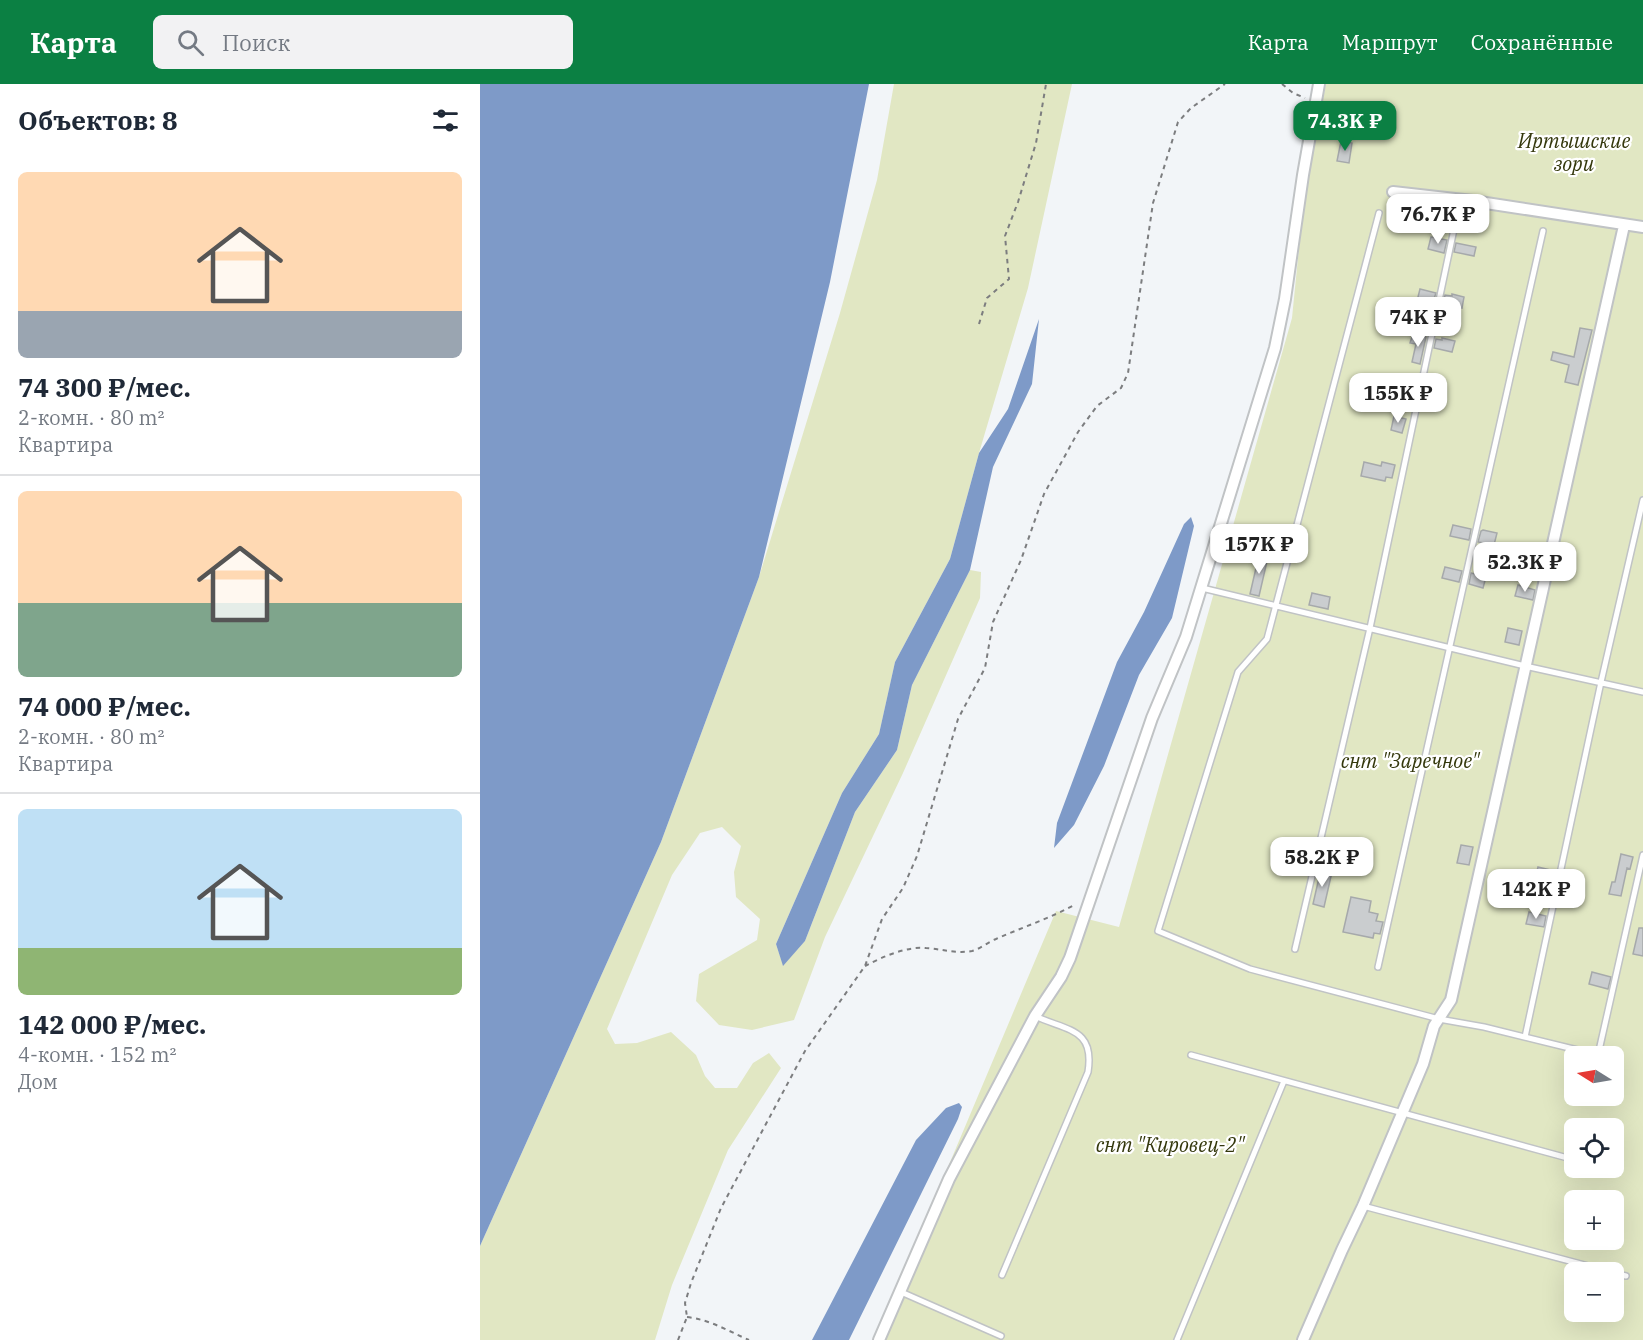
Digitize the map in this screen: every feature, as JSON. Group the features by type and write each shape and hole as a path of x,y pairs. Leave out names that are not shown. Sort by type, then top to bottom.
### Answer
{"street":[{"path":"879,1340 949,1179 1035,1016 1061,977 1070,958 1152,718 1186,637 1281,324 1302,175 1319,84"},
{"path":"1393,192 1473,201 1643,227"},
{"path":"1303,1340 1423,1064 1434,1026 1451,1000 1623,230"}],"lane":[{"path":"1379,213 1267,639 1238,672 1158,931 1250,969 1439,1018 1598,1055 1643,855"},
{"path":"1295,948 1370,628 1457,215"},
{"path":"1378,967 1543,231"},
{"path":"1524,1036 1643,500"},
{"path":"1200,588 1643,692"},
{"path":"1002,1275 1088,1072 1090,1056 1087,1042 1077,1033 1035,1016"},
{"path":"1191,1055 1564,1157"},
{"path":"1177,1340 1284,1081"},
{"path":"1363,1206 1574,1262"},
{"path":"901,1292 1000,1336"}],"path":[{"path":"979,324 987,298 1009,279 1005,236 1036,143 1047,84"},
{"path":"678,1340 687,1317 685,1303 691,1283 721,1208 805,1051 865,966 882,919 903,888 916,856 958,719 986,668 993,622 1022,560 1044,494 1078,432 1097,406 1121,388 1128,373 1153,203 1178,122 1191,108 1225,84"},
{"path":"1281,84 1293,93 1315,103"},
{"path":"865,966 906,950 924,948 959,953 975,950 1076,904 1094,887"},
{"path":"687,1317 720,1325 749,1340"}],"green space":[{"path":"894,84 1072,84 1028,288 950,559 895,662 879,734 842,793 776,944 783,965 805,941 855,812 897,750 912,685 970,570 981,572 980,598 903,773 825,937 794,1020 752,1030 719,1025 696,1001 699,974 757,940 760,919 736,897 734,872 741,846 722,827 700,833 672,875 607,1029 615,1044 637,1043 671,1032 696,1055 705,1076 715,1088 737,1088 753,1063 769,1053 781,1068 728,1150 672,1285 655,1340 480,1340 480,1246 661,842 759,577 840,313 877,180"},
{"path":"1326,84 1643,84 1643,1340 875,1340 1056,911 1119,927 1292,318 1305,188"}],"water":[{"path":"480,84 869,84 830,282 759,577 661,842 480,1246"},
{"path":"1039,319 1032,384 993,467 970,570 912,685 897,750 855,812 805,941 783,966 776,944 842,793 879,734 895,662 950,559 979,453 1008,409"},
{"path":"1191,517 1194,526 1172,618 1139,675 1104,766 1074,825 1054,848 1057,823 1117,662 1144,612 1184,524"},
{"path":"959,1103 962,1107 958,1119 849,1340 812,1340 916,1140 946,1108"}],"building":[{"path":"1341,141 1352,143 1349,163 1337,161"},
{"path":"1431,237 1447,240 1444,253 1428,249"},
{"path":"1456,243 1476,247 1474,256 1454,252"},
{"path":"1420,289 1436,293 1432,304 1417,301"},
{"path":"1452,294 1464,297 1462,308 1443,304 1445,295 1452,296"},
{"path":"1580,328 1592,330 1578,385 1565,382 1569,365 1551,360 1553,352 1574,357"},
{"path":"1413,334 1426,337 1420,364 1412,362 1416,344 1410,343"},
{"path":"1442,338 1455,341 1452,352 1434,348 1436,339 1442,340"},
{"path":"1432,378 1444,381 1440,398 1424,393 1427,383 1431,384"},
{"path":"1394,416 1406,419 1402,433 1391,430"},
{"path":"1364,462 1381,466 1382,462 1395,465 1392,478 1386,477 1385,481 1361,476"},
{"path":"1453,525 1471,529 1469,540 1450,536"},
{"path":"1483,530 1497,533 1494,545 1478,542"},
{"path":"1259,555 1268,557 1259,596 1250,594"},
{"path":"1445,567 1462,571 1459,582 1442,578"},
{"path":"1471,573 1486,577 1483,588 1469,584"},
{"path":"1518,585 1535,590 1533,600 1515,596"},
{"path":"1312,593 1330,597 1328,609 1309,605"},
{"path":"1508,628 1522,631 1519,645 1505,642"},
{"path":"1461,845 1473,847 1469,865 1457,863"},
{"path":"1621,854 1633,857 1630,869 1627,868 1621,896 1609,894 1612,882 1615,882"},
{"path":"1538,867 1555,871 1553,882 1535,879"},
{"path":"1321,869 1332,872 1324,907 1313,904"},
{"path":"1351,897 1371,901 1369,912 1378,914 1376,921 1383,922 1380,934 1374,933 1373,938 1343,932"},
{"path":"1529,912 1546,916 1544,927 1526,924"},
{"path":"1639,928 1643,928 1643,956 1633,954"},
{"path":"1592,972 1611,977 1608,989 1589,984"}],"park label":[{"name":"Иртышские зори","path":"1574,152"},
{"name":"снт \"Заречное\"","path":"1410,761"},
{"name":"снт \"Кировец-2\"","path":"1170,1145"}]}
